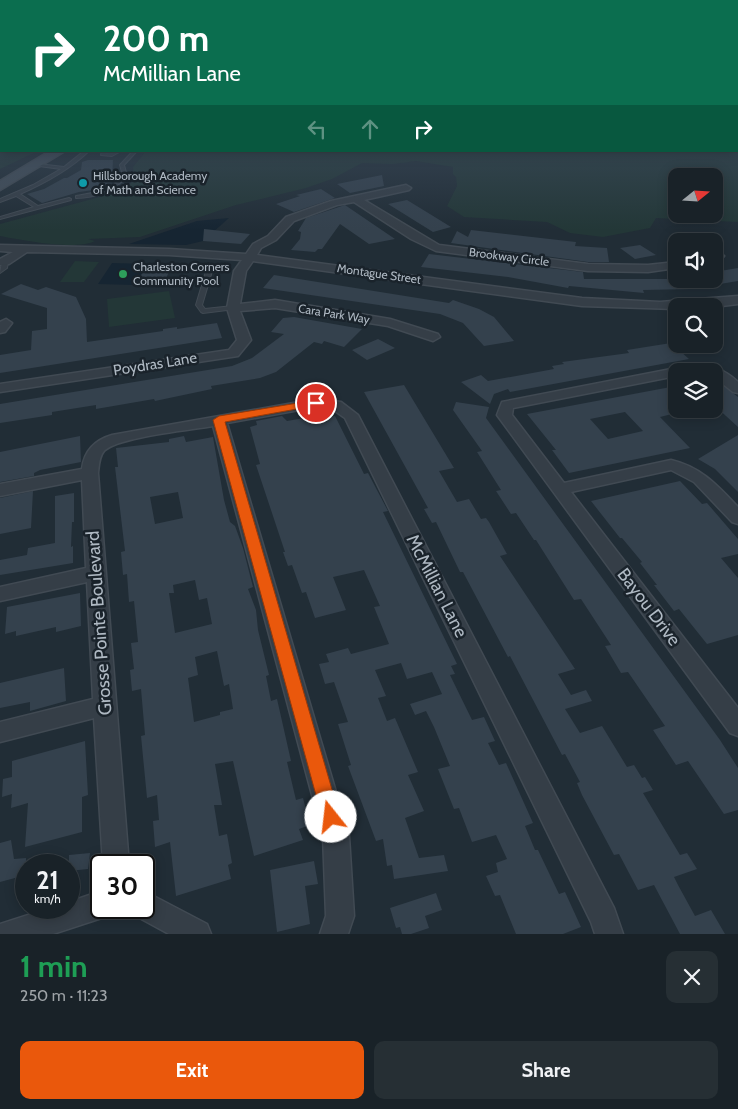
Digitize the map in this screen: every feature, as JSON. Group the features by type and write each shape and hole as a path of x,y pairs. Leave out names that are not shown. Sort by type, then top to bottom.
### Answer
{"street":[{"path":"0,177 42,152"},
{"path":"39,164 39,160 50,152"},
{"path":"0,186 57,152"},
{"path":"233,308 240,281 240,271 257,246 272,238 290,219 334,204 406,188"},
{"name":"Brookway Circle","path":"356,199 415,237 436,248 582,267 650,268 668,266"},
{"path":"240,281 253,272 265,259 274,245 272,238"},
{"name":"Montague Street","path":"0,242 22,248"},
{"name":"Montague Street","path":"0,248 169,252 249,257 590,303 667,306 738,300"},
{"path":"2,265 22,248"},
{"name":"Cara Park Way","path":"233,308 275,304 390,323 433,337"},
{"name":"Poydras Lane","path":"0,388 233,353 244,340 233,308"},
{"name":"Bayou Drive","path":"668,373 507,405 504,415 738,726"},
{"name":"Bayou Drive","path":"723,376 738,389"},
{"name":"McMillian Lane","path":"160,430 316,403 336,405 351,414 604,918 609,934"},
{"path":"219,420 336,836 340,916 334,934"},
{"name":"Grosse Pointe Boulevard","path":"115,854 95,573 90,473 92,457 101,445 117,438 160,430"},
{"path":"560,488 671,465 682,467 693,473 738,518"},
{"path":"0,490 90,473"},
{"path":"0,594 95,573"},
{"path":"0,732 104,706"},
{"path":"10,934 90,909"},
{"path":"155,911 197,934"}],"lane":[{"path":"0,201 18,194 73,164 86,152"},
{"path":"103,152 102,154 107,155 116,152"},
{"path":"78,197 104,192 122,180 125,176 122,164 134,152"},
{"path":"39,164 63,168"},
{"path":"18,194 38,208"},
{"path":"0,218 69,199"},
{"path":"210,268 199,305 203,311 233,308"}],"green space":[{"path":"0,152 36,152 0,169"},
{"path":"145,152 738,152 738,222 723,221 723,168 668,168 668,219 656,218 650,228 603,237 570,233 547,222 464,217 447,206 457,186 453,167 416,161 393,164 362,163 332,179 306,188 236,205 140,237 88,239 95,241 86,244 62,245 0,236 0,224 118,192 134,181 133,167"},
{"path":"75,261 99,262 84,282 60,282"},
{"path":"169,291 175,318 109,327 107,299"}],"water":[{"path":"229,218 203,241 186,245 129,244 197,221"},
{"name":"Charleston Corners Community Pool","path":"112,263 147,264 135,285 98,284"}],"building":[{"name":"Hillsborough Academy of Math and Science","path":"88,160 113,160 112,178 117,179 101,189 79,192 42,203 27,194 44,189 67,178 81,170 82,162"},
{"path":"382,175 384,186 350,193 337,184"},
{"path":"321,189 335,198 294,212 276,204 300,196 296,195"},
{"path":"407,200 451,227 433,232 388,204"},
{"path":"345,205 395,239 369,244 340,224 322,249 318,249 315,252 291,250 300,239 301,232 298,231 306,218"},
{"path":"204,229 250,234 241,244 203,241"},
{"path":"471,230 576,242 575,246 607,248 609,262 588,262 451,243 457,231 468,237"},
{"path":"640,245 656,255 635,259 620,248"},
{"path":"429,254 583,272 584,279 668,279 668,288 692,289 643,290 644,293 569,286 568,288 508,277 421,267"},
{"path":"147,266 172,266 166,278 140,277"},
{"path":"738,268 738,281 723,284 723,270"},
{"path":"274,275 449,303 453,300 479,309 494,317 514,341 484,346 463,323 440,314 263,288"},
{"path":"21,284 38,290 46,287 76,297 86,319 87,342 163,331 163,329 177,327 177,329 217,323 222,338 0,373 0,355 31,350 32,331 47,329 47,308 1,294"},
{"path":"294,317 362,329 344,347 324,341 322,344 314,342 276,372 260,378 211,386 212,389 155,401 154,399 96,409 96,405 52,412 52,415 0,423 0,404 232,366 252,358 284,334 271,332 283,318"},
{"path":"378,339 395,348 367,360 352,350"},
{"path":"668,343 668,353 682,353 689,359 510,392 508,389 494,394 490,404 461,382 481,375 488,381 554,369 552,366 564,364 562,362 629,353 627,350"},
{"path":"404,385 454,468 439,471 457,502 469,499 481,519 486,518 489,522 507,554 500,556 575,669 558,674 571,695 586,690 592,701 565,709 580,733 602,726 627,767 634,765 642,778 645,777 653,790 643,793 680,855 687,853 697,869 674,877 678,885 695,916 711,910 725,934 680,934 654,885 638,890 619,854 614,855 582,795 577,783 580,782 565,754 562,755 510,656 508,657 463,572 460,572 436,522 432,523 424,509 428,508 364,392"},
{"path":"723,386 738,397 738,427 723,413"},
{"path":"668,388 668,415 660,417 690,448 569,473 552,450 556,450 527,414","holes":["625,412 643,431 608,439 590,419"]},
{"path":"456,402 489,407 486,418 720,740 738,768 738,810 724,814 688,761 676,765 653,730 665,726 628,672 621,673 605,646 611,645 581,599 574,600 536,540 534,540 516,513 511,514 496,491 501,490 477,452 482,451 453,410"},
{"path":"327,414 328,417 335,416 364,474 368,473 388,511 383,512 457,664 451,666 455,674 450,675 472,720 484,717 495,741 488,743 499,765 506,763 533,823 525,826 535,850 538,850 559,894 565,892 581,927 563,934 516,934 500,895 495,896 486,876 498,872 496,863 507,859 496,835 472,842 459,808 454,809 438,769 450,766 434,727 426,711 415,715 410,704 442,694 432,672 407,679 401,663 375,670 386,696 378,698 387,721 395,718 418,772 408,775 424,811 405,818 419,858 444,855 448,871 394,879 392,865 387,866 383,839 376,841 348,766 351,765 338,724 348,722 334,682 325,684 319,664 329,662 326,654 348,648 351,654 389,644 374,607 380,606 364,570 333,577 346,610 315,618 306,592 302,593 292,565 288,566 283,552 285,552 256,465 260,464 250,427 257,425 256,421 282,416 287,421"},
{"path":"738,435 738,492 715,469 698,459"},
{"path":"80,436 81,462 40,470 34,473 34,476 0,482 0,452"},
{"path":"184,436 186,442 213,437 224,500 230,522 235,526 243,548 253,587 248,589 256,610 258,630 269,675 266,676 271,701 277,699 291,761 287,762 296,800 303,798 310,825 299,829 303,840 254,856 233,761 215,764 222,805 214,805 219,836 227,834 232,863 228,865 231,879 176,896 170,842 155,847 153,821 159,820 157,795 147,798 141,736 145,735 141,689 132,691 130,670 134,669 131,643 138,642 134,601 129,602 127,574 123,575 121,552 125,551 115,467 118,467 116,448 169,442 169,439","holes":["178,492 183,518 155,524 150,497","195,580 199,600 207,598 212,624 175,633 169,593 174,593 173,585","217,651 224,686 229,684 233,709 220,712 220,715 194,722 188,678 198,675 195,657"]},
{"path":"680,481 702,504 707,503 738,539 738,554 721,558 738,578 738,635 707,644 679,609 674,611 654,585 657,585 640,563 642,562 591,501"},
{"path":"33,491 31,528 0,534 0,498"},
{"path":"74,493 74,522 72,522 71,547 73,546 73,563 0,575 0,560 27,555 28,548 55,543 55,496"},
{"path":"80,593 81,626 56,632 56,627 16,636 16,631 5,634 7,607"},
{"path":"64,668 66,701 30,711 30,702 0,708 0,683"},
{"path":"85,741 88,795 82,797 82,832 25,847 28,803 11,808 12,794 2,797 3,779 12,777 12,761"},
{"path":"11,840 15,859 15,878 0,882 0,843"},
{"path":"90,853 88,869 80,870 80,854"},
{"path":"314,861 318,884 305,886 310,924 277,932 270,870"},
{"path":"436,893 442,910 425,916 429,928 411,934 402,934 400,927 396,928 390,908"}],"place":[{"name":"Hillsborough Academy of Math and Science","path":"83,183"},
{"name":"Charleston Corners Community Pool","path":"123,274"}],"route":[{"path":"316,403 219,420 331,817"}]}
